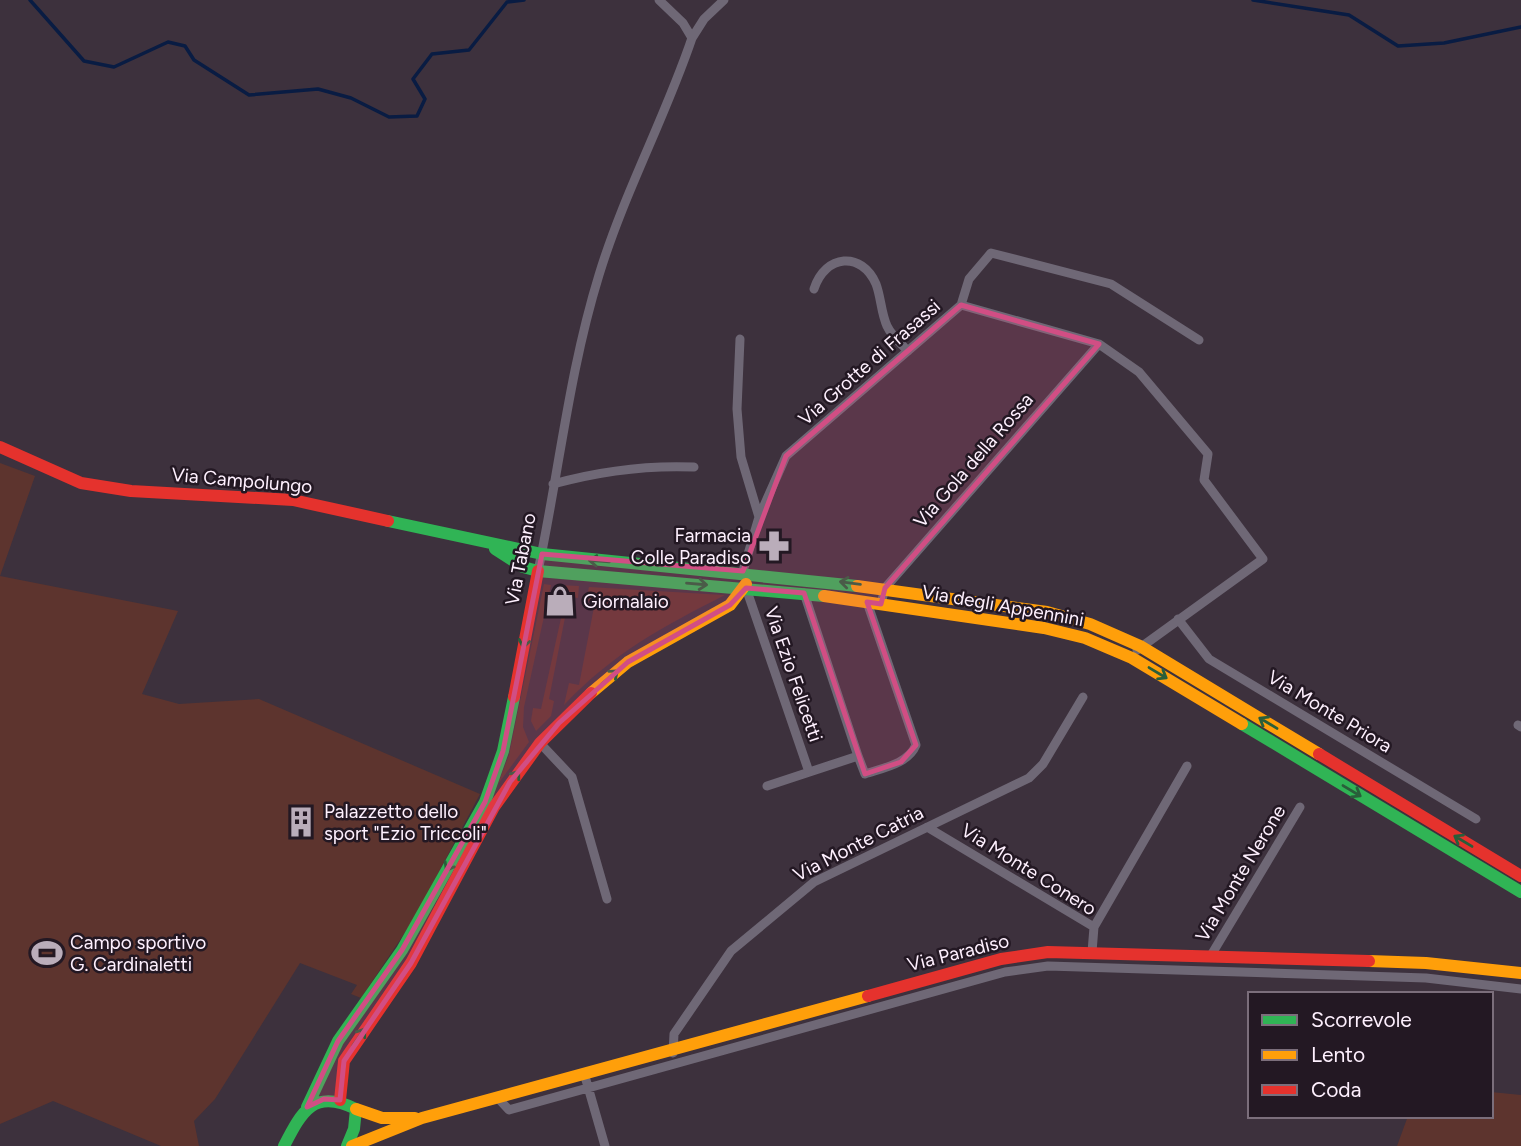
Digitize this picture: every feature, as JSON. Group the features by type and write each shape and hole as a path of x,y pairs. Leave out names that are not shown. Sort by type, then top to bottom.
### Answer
{"street":[{"path":"659,0 683,23 692,38"},
{"name":"Via Tabano","path":"284,1146 307,1107 338,1041 402,950 485,802 503,751 542,554 569,393 599,274 619,214 692,38 704,19 724,0"},
{"path":"961,305 969,279 991,253 1111,284 1199,340"},
{"path":"814,289 819,272 832,263 846,260 864,269 876,284 888,329 908,351"},
{"name":"Via Grotte di Frasassi","path":"743,571 759,517 786,456 961,305 1098,344 1139,372 1208,454 1204,480 1263,559 1140,646 1132,658"},
{"path":"740,339 737,409 741,457 759,517"},
{"name":"Via Gola della Rossa","path":"881,604 886,587 1098,344"},
{"name":"Via Campolungo","path":"0,447 81,483 131,491 293,500 542,554"},
{"path":"553,484 617,470 695,467"},
{"name":"Via Campolungo","path":"486,543 523,567 538,571"},
{"name":"Via degli Appennini","path":"542,554 588,561 743,571 886,587 1047,612 1090,624 1140,646 1521,876"},
{"name":"Via degli Appennini","path":"538,571 804,593 1044,628 1085,638 1132,658 1521,892"},
{"path":"340,1100 344,1061 411,963 494,807 540,743 628,662 730,605 746,588 743,571"},
{"name":"Via Ezio Felicetti","path":"746,588 809,772"},
{"path":"804,593 865,774 901,762 913,752 916,745 867,602"},
{"name":"Via Monte Priora","path":"1178,618 1209,659 1476,820"},
{"name":"Via Monte Catria","path":"672,1049 674,1034 731,951 796,894 814,882 1029,778 1043,764 1083,696"},
{"path":"540,743 572,777 607,899"},
{"path":"767,786 858,755"},
{"path":"1094,927 1187,766"},
{"name":"Via Monte Nerone","path":"1210,957 1300,807"},
{"name":"Via Monte Conero","path":"927,827 1094,927 1092,952"},
{"name":"Via Paradiso","path":"422,1118 1001,959 1048,952 1426,963 1521,973"},
{"path":"1426,963 1426,978"},
{"path":"497,1097 509,1110 1005,972 1048,966 1426,978 1521,989"},
{"path":"672,1049 676,1064"},
{"path":"584,1073 605,1146"},
{"path":"307,1107 324,1098 340,1100 382,1118 422,1118"},
{"path":"349,1146 356,1109"},
{"path":"349,1146 422,1118"}],"highlighted area":[{"path":"961,305 1099,344 885,588 881,604 867,602 916,745 901,762 865,774 804,593 746,588 730,605 628,662 559,723 510,782 411,963 344,1061 340,1100 324,1099 307,1107 338,1041 402,950 485,802 503,751 542,554 743,571 786,456"}],"shaded area":[{"path":"0,463 35,476 0,576"},
{"path":"0,576 178,611 142,694 179,704 259,699 480,794 414,919 361,998 351,994 357,985 300,963 215,1099 194,1121 199,1146 161,1146 53,1101 0,1124"},
{"path":"544,584 551,585 524,707 523,727 529,742 498,784 509,755"},
{"path":"558,585 579,586 578,598 569,597 549,699 554,701 551,716 536,731 531,721 533,708 541,709 563,609 555,606"},
{"path":"589,587 725,595 639,642 601,670 564,705 569,683 579,685 595,602 586,600"},
{"path":"1493,1092 1521,1095 1521,1146 1397,1146 1407,1118 1493,1118"}],"waterway":[{"path":"30,0 84,61 114,67 168,42 185,46 194,60 249,95 318,89 351,98 389,117 417,116 425,99 413,79 432,54 469,50 507,2 524,0"},
{"path":"1253,0 1349,15 1398,46 1444,43 1521,27"}],"traffic: fast":[{"path":"388,521 542,554 857,586"},
{"path":"495,549 523,567 538,571 824,596"},
{"path":"307,1107 338,1041 402,950 485,802 503,751 514,697"},
{"path":"1242,724 1521,892"},
{"path":"284,1146 297,1122 311,1106 330,1101 356,1109 354,1129 347,1146"}],"traffic: slow":[{"path":"591,693 628,662 730,605 746,584"},
{"path":"857,586 1047,612 1090,624 1140,646 1319,754"},
{"path":"824,596 1044,628 1085,638 1132,658 1242,724"},
{"path":"1369,961 1426,963 1521,973"},
{"path":"352,1146 422,1118 868,996"},
{"path":"356,1109 382,1118 415,1118"}],"traffic: jam":[{"path":"0,447 81,483 131,491 293,500 388,521"},
{"path":"514,697 538,571"},
{"path":"340,1100 344,1061 411,963 494,807 540,743 591,693"},
{"path":"1319,754 1521,876"},
{"path":"868,996 1001,959 1048,952 1369,961"}],"place":[{"name":"Farmacia Colle Paradiso","path":"774,546"},
{"name":"Giornalaio","path":"560,601"},
{"name":"Palazzetto dello sport \"Ezio Triccoli\"","path":"301,822"},
{"name":"Campo sportivo G. Cardinaletti","path":"47,953"}]}
